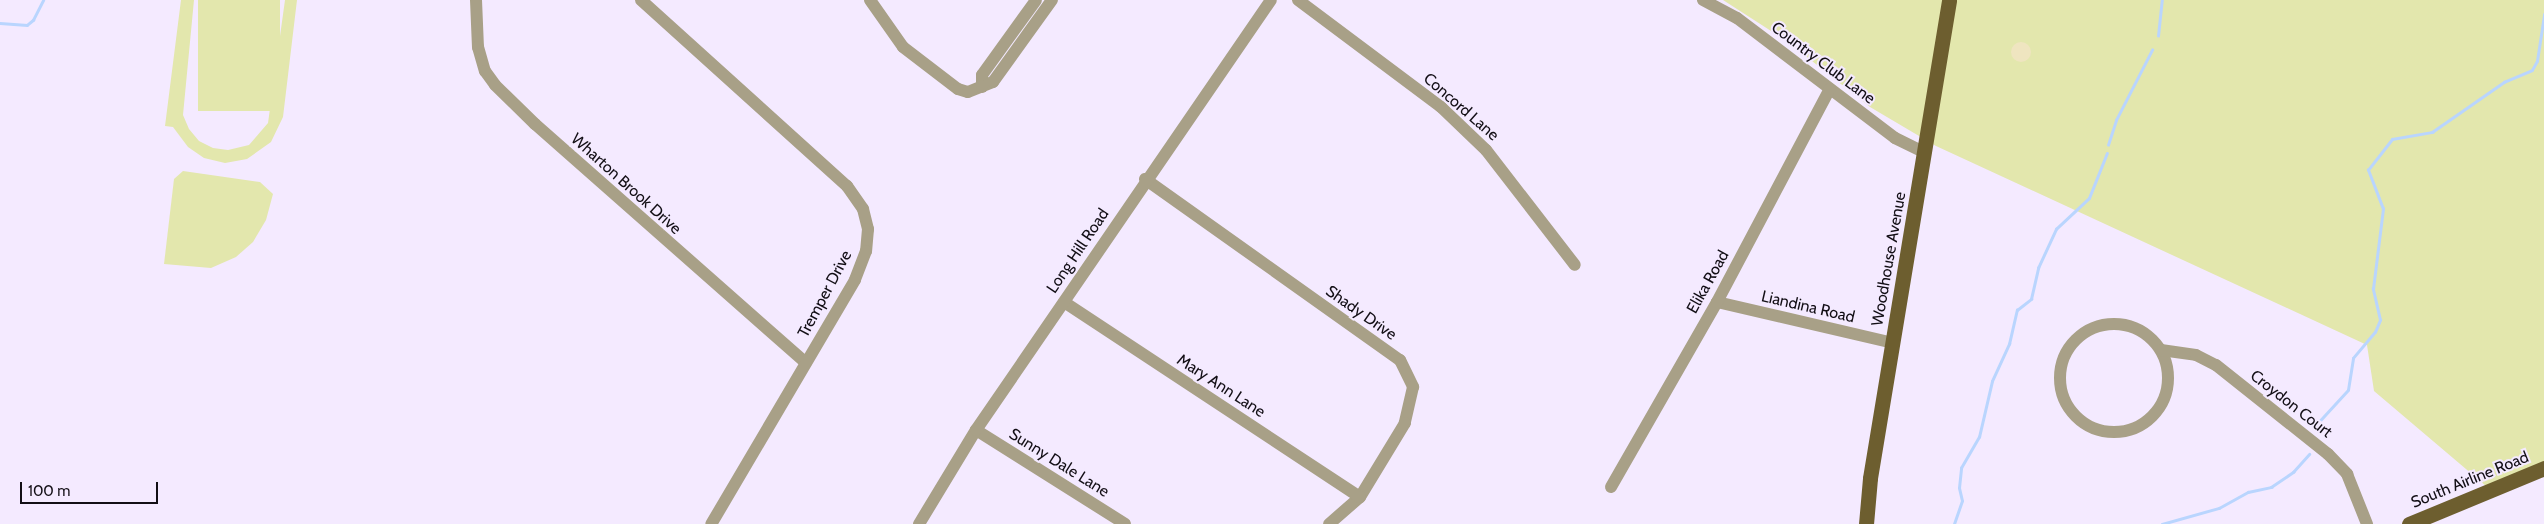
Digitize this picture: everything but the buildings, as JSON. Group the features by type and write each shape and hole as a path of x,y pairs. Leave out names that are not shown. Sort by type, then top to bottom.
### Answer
{"main road":[{"name":"Woodhouse Avenue","path":"1866,524 1870,478 1949,0"},
{"name":"South Airline Road","path":"2409,524 2544,468"}],"street":[{"name":"Wharton Brook Drive","path":"476,0 478,47 485,71 495,85 534,124 806,363"},
{"name":"Tremper Drive","path":"642,0 834,173 863,209 868,231 862,265 711,524"},
{"path":"870,0 910,54 958,89 968,92 993,82 1052,0"},
{"path":"982,87 982,75 1036,0"},
{"name":"Long Hill Road","path":"919,524 976,430 1064,302 1145,179 1271,0"},
{"name":"Concord Lane","path":"1298,0 1441,107 1486,150 1575,265"},
{"name":"Country Club Lane","path":"1703,0 1737,18 1895,138 1924,152"},
{"name":"Elika Road","path":"1610,487 1717,302 1830,89"},
{"name":"Shady Drive","path":"1145,179 1400,360 1413,387 1405,423 1360,497 1329,524"},
{"name":"Mary Ann Lane","path":"1064,302 1360,497"},
{"name":"Liandina Road","path":"1717,302 1893,344"},
{"path":"2114,324 2128,326 2152,339 2160,350 2168,377 2166,391 2152,416 2141,424 2128,430 2100,430 2076,416 2067,405 2062,392 2062,364 2071,345 2086,331 2114,324"},
{"name":"Croydon Court","path":"2160,350 2196,355 2216,365 2328,454 2347,474 2367,524"},
{"name":"Sunny Dale Lane","path":"976,430 1112,520 1125,524"}],"green space":[{"path":"181,0 194,0 183,115 189,129 199,141 213,148 228,150 249,145 268,123 285,0 297,0 283,117 271,142 247,159 225,163 204,158 188,147 173,127 165,126"},
{"path":"198,0 280,0 280,111 198,111"},
{"path":"1723,0 2544,0 2544,464 2486,486 2374,391 2367,345 1936,146 1870,107 1788,42"},
{"path":"183,171 260,182 273,194 266,220 253,242 236,257 211,268 164,264 174,179"}],"sand":[{"path":"2021,42 2028,45 2031,52 2028,59 2021,62 2014,59 2011,52 2014,45"}],"waterway":[{"path":"0,23 27,25 33,20 43,0"},
{"path":"2158,36 2162,0"},
{"path":"2314,427 2348,390 2353,358 2375,332 2380,320 2373,289 2383,209 2368,170 2392,139 2432,132 2504,82 2532,70 2537,61 2544,15"},
{"path":"2108,145 2116,120 2152,50"},
{"path":"1954,524 1962,501 1959,488 1961,468 1979,437 1992,381 2009,344 2017,310 2031,299 2038,268 2056,229 2089,198 2107,153"},
{"path":"2162,524 2219,508 2248,492 2271,487 2293,472 2309,454"}]}
